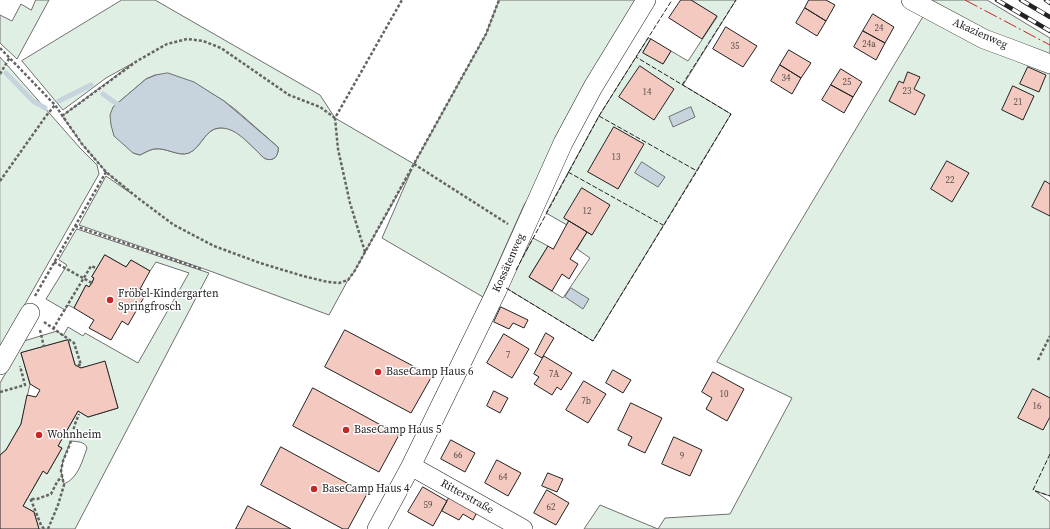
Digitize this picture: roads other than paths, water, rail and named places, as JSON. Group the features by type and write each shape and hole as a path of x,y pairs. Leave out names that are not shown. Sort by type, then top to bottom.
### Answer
{"street":[{"name":"Kossätenweg","path":"377,529 411,466 497,290 563,142 593,87 646,0"},
{"name":"Akazienweg","path":"912,0 984,39 1050,64"},
{"path":"0,365 36,318"},
{"name":"Ritterstraße","path":"411,466 523,529"}],"waterway":[{"path":"6,73 33,101 45,108"},
{"path":"59,101 91,85"},
{"path":"103,94 117,104"}],"railway":[{"path":"997,0 1050,31"},
{"path":"1021,0 1050,17"},
{"path":"1046,0 1050,3"}],"place":[{"name":"Fröbel-Kindergarten Springfrosch","path":"110,300"},
{"name":"BaseCamp Haus 6","path":"378,372"},
{"name":"BaseCamp Haus 5","path":"346,430"},
{"name":"Wohnheim","path":"39,435"},
{"name":"BaseCamp Haus 4","path":"314,489"}]}
